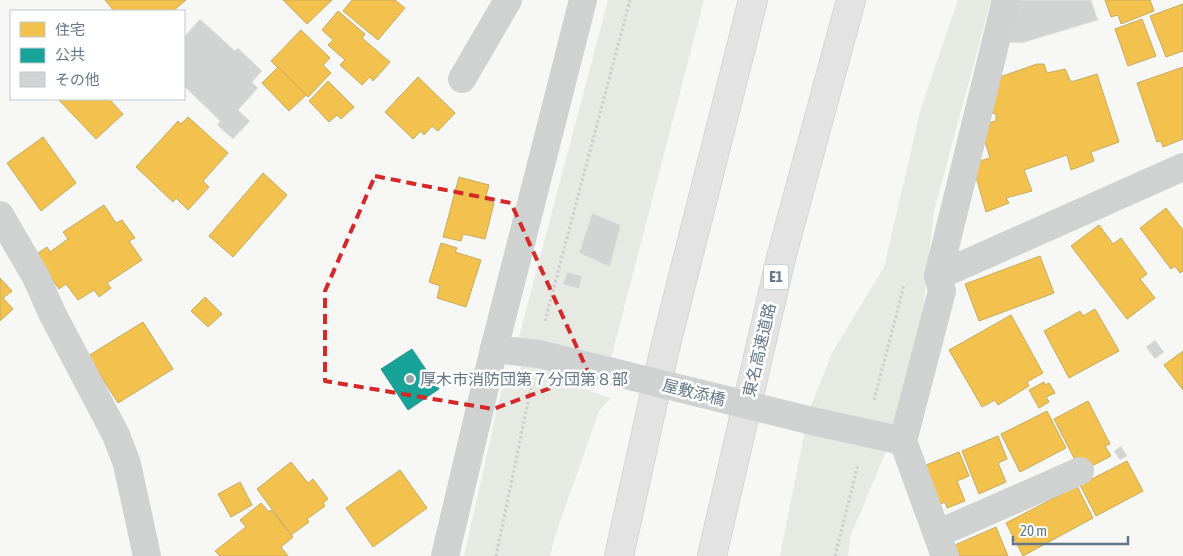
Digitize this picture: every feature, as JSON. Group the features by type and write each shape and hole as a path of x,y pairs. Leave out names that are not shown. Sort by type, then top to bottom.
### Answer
{"highway":[{"path":"619,556 664,352 753,0"},
{"name":"東名高速道路","path":"712,556 781,258 851,0"}],"street":[{"path":"462,79 471,44 508,0"},
{"path":"445,556 494,349 583,0"},
{"path":"1006,0 938,276 942,291 903,441 941,545 1080,471"},
{"path":"938,276 1158,176 1183,167"},
{"path":"0,215 36,277 52,313 116,435 127,464 147,556"},
{"name":"屋敷添橋","path":"494,349 539,354 808,420 903,441"}],"path":[{"path":"496,556 543,329 630,0"}],"highlighted area":[{"path":"375,176 511,203 589,374 493,409 325,381 325,291"}],"shaded area":[{"path":"608,0 704,0 609,366 567,351 561,381 611,398 599,411 554,539 550,556 464,556 503,384 528,361 533,345 519,337"},
{"path":"958,0 991,0 934,211 923,309 894,432 851,535 848,556 780,556 809,411 832,353 884,267 921,108"}],"building: 住宅":[{"path":"105,0 186,0 174,10 113,10"},
{"path":"283,0 332,0 307,24"},
{"path":"352,0 395,0 405,8 378,40 343,11"},
{"path":"1105,0 1150,0 1154,11 1121,24 1118,15 1111,17"},
{"path":"1183,4 1183,51 1166,57 1150,16"},
{"path":"338,11 365,34 362,38 390,62 373,81 370,77 362,85 340,65 345,60 328,45 333,40 322,30"},
{"path":"1142,19 1156,56 1128,66 1115,29"},
{"path":"301,30 330,58 323,65 331,73 308,97 271,61"},
{"path":"1037,64 1044,64 1047,73 1065,69 1071,82 1097,74 1119,142 1091,152 1094,161 1071,170 1067,155 1024,170 1032,191 1006,198 1009,203 986,212 972,163 990,158 980,125 996,121 996,114 984,111 994,79"},
{"path":"278,67 306,95 289,111 262,83"},
{"path":"1183,67 1183,139 1163,147 1161,141 1157,142 1137,83"},
{"path":"418,77 455,113 438,131 432,126 424,135 421,131 413,139 385,112"},
{"path":"328,81 354,107 341,119 337,115 329,122 309,101"},
{"path":"59,100 110,100 123,114 96,139"},
{"path":"188,117 228,153 203,181 209,187 188,210 176,198 173,202 136,167 178,121 181,124"},
{"path":"43,137 76,183 41,211 7,163"},
{"path":"263,173 287,195 233,257 209,236"},
{"path":"459,177 489,185 485,200 494,203 485,239 463,234 461,241 443,237"},
{"path":"104,205 116,223 122,220 135,238 129,241 142,260 107,283 111,288 99,297 94,290 78,300 66,284 59,289 35,255 47,247 50,252 68,239 63,232"},
{"path":"1166,208 1183,230 1183,271 1180,273 1175,266 1171,269 1140,228"},
{"path":"1099,225 1113,244 1121,238 1147,274 1140,279 1155,298 1127,319 1071,246"},
{"path":"441,243 457,248 455,252 481,260 466,307 437,298 440,286 429,282"},
{"path":"1040,256 1054,293 979,321 965,284"},
{"path":"0,278 12,291 3,298 13,309 0,321"},
{"path":"205,297 222,314 208,327 191,311"},
{"path":"1095,309 1119,351 1069,378 1044,331 1080,311 1083,316"},
{"path":"1011,315 1043,373 1027,382 1029,386 998,405 995,400 982,407 949,350"},
{"path":"143,322 173,369 118,403 88,356"},
{"path":"1183,351 1183,390 1164,365"},
{"path":"1044,382 1045,385 1049,383 1055,393 1046,397 1049,402 1039,408 1029,390"},
{"path":"1088,401 1110,444 1105,446 1111,456 1084,470 1076,462 1054,419"},
{"path":"1047,411 1066,448 1020,472 1001,434"},
{"path":"998,436 1007,459 998,463 1006,482 979,494 962,451"},
{"path":"959,452 969,476 957,481 965,501 947,508 945,502 937,506 921,467"},
{"path":"1127,461 1143,491 1096,516 1080,485"},
{"path":"291,462 308,483 313,479 328,499 323,503 325,506 307,519 309,522 291,535 257,489"},
{"path":"400,470 427,508 373,547 346,508"},
{"path":"240,482 252,505 231,517 218,494"},
{"path":"1077,486 1093,518 1023,556 1006,523"},
{"path":"261,503 269,512 271,510 293,537 281,547 288,556 220,556 215,551 246,527 240,520"},
{"path":"996,527 1008,556 951,556 948,548"}],"building: 公共":[{"name":"厚木市消防団第７分団第８部","path":"412,349 439,389 408,410 381,369"}],"building: その他":[{"path":"1014,0 1091,0 1098,20 1022,43 1002,42"},
{"path":"200,19 235,51 238,48 262,71 252,82 258,88 238,110 250,121 233,139 217,125 220,121 185,87 185,36"},
{"path":"592,213 621,225 610,267 579,253"},
{"path":"567,272 582,276 579,289 563,284"},
{"path":"1155,340 1164,352 1155,359 1146,347"},
{"path":"1121,446 1127,456 1120,460 1114,451"}],"place":[{"name":"厚木市消防団第７分団第８部","path":"410,379"}]}
